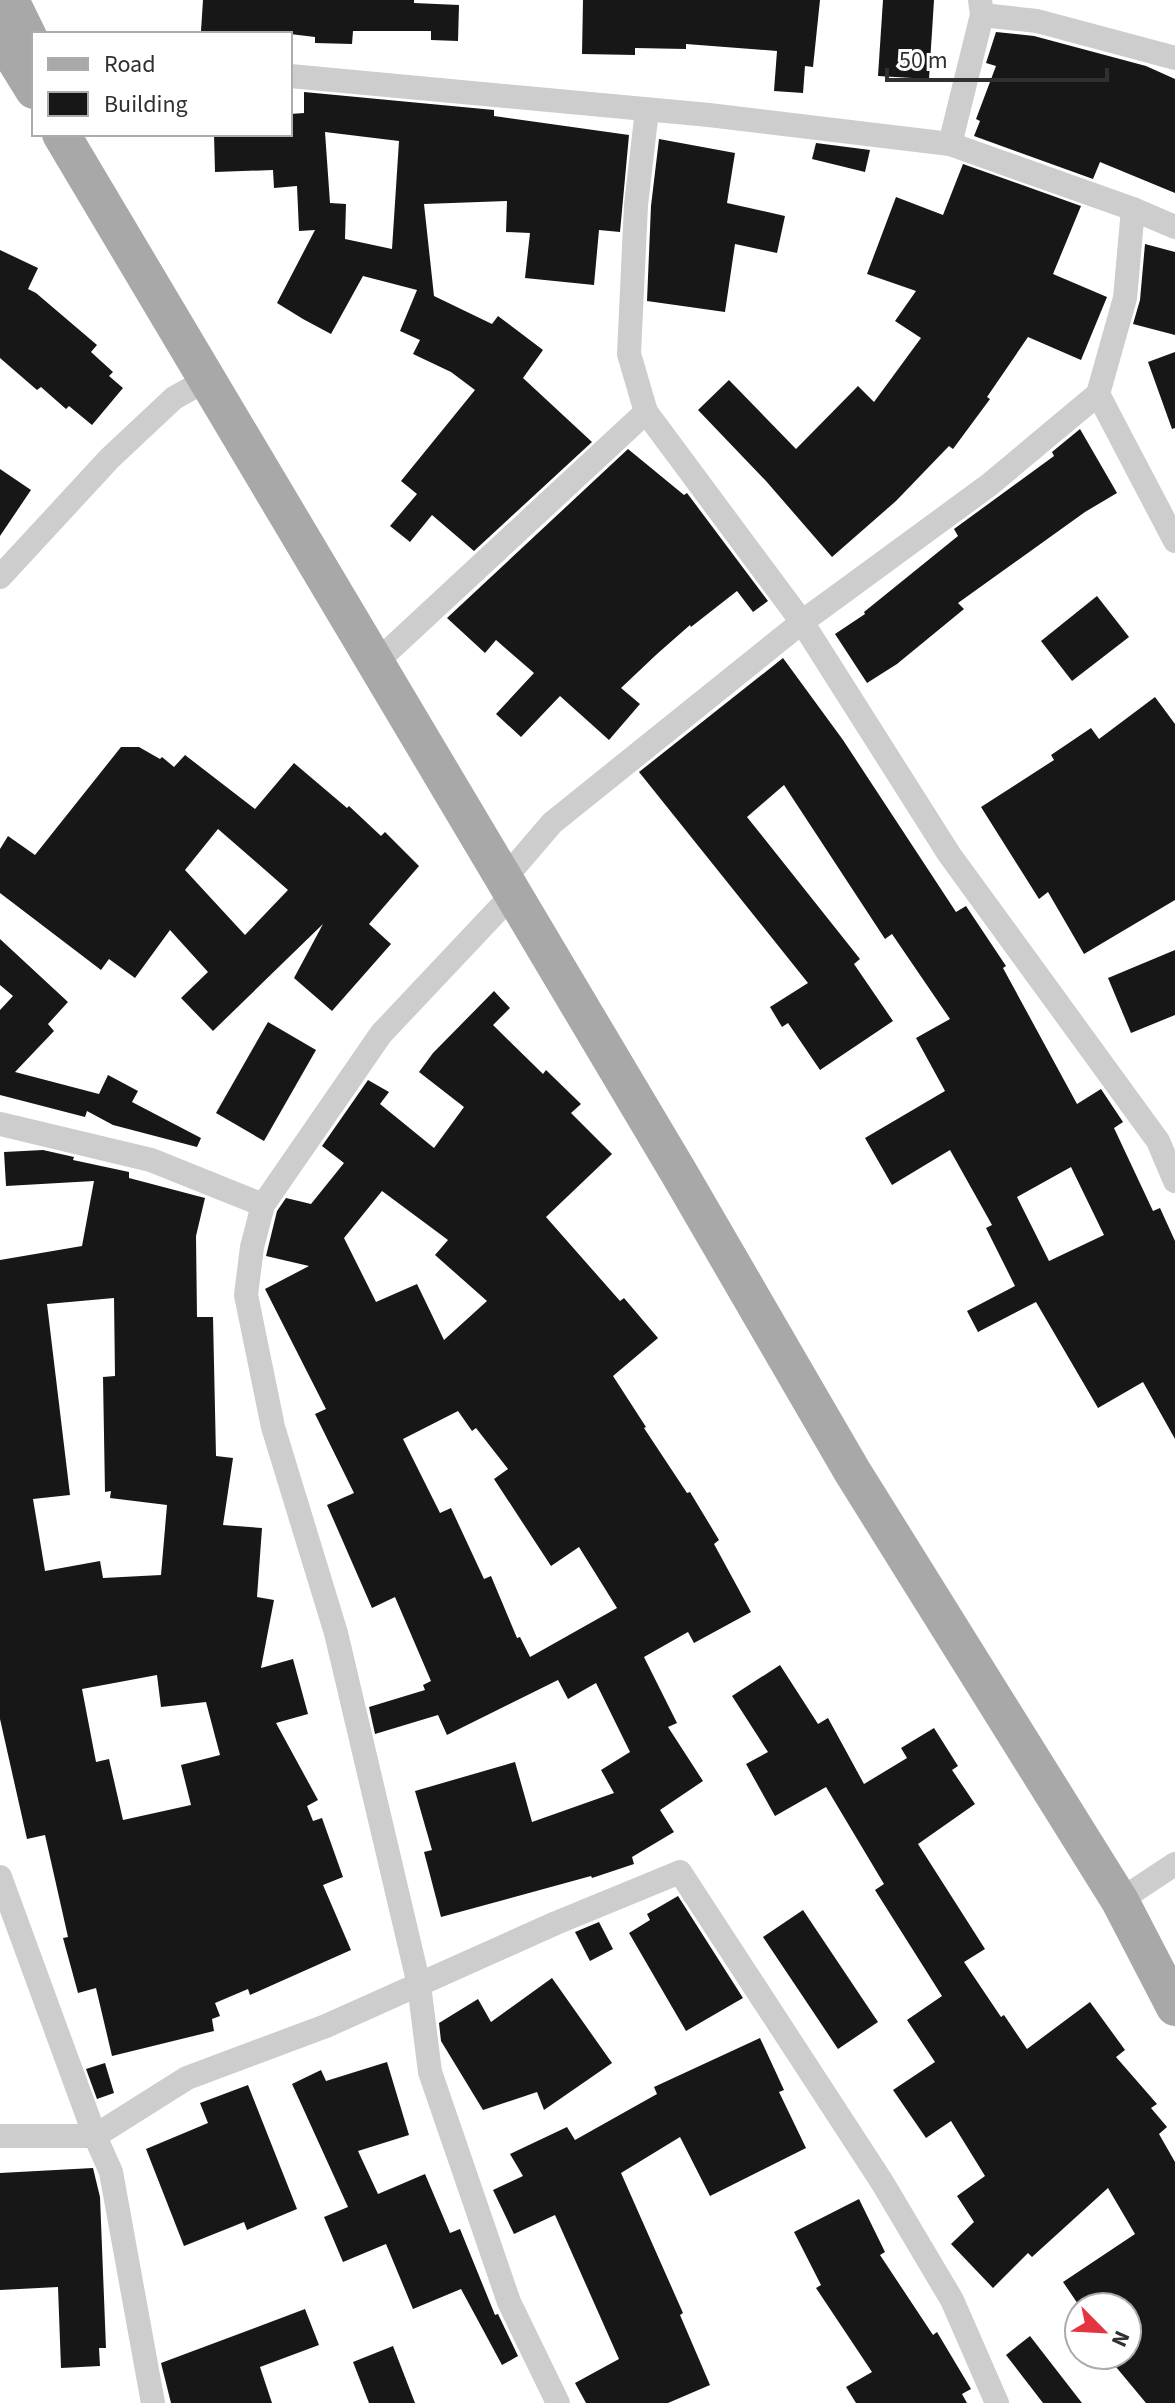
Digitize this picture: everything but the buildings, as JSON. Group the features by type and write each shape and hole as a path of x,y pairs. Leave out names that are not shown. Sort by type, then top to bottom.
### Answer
{"main road":[{"path":"10,0 32,45"},
{"path":"0,35 32,87"},
{"path":"62,136 776,1322 955,1597 1075,1804 1131,1893 1175,1977"},
{"path":"83,136 512,882"},
{"path":"776,1322 852,1471 1120,1901 1175,2007"}],"street":[{"path":"950,144 981,8 1175,58"},
{"path":"292,76 647,110 950,144 1175,227"},
{"path":"647,110 636,205 629,354 646,412 802,622 949,854 1158,1141 1175,1181"},
{"path":"558,2403 509,2302 430,2072 419,1985 336,1633 273,1427 246,1295 252,1247 263,1205 381,1034 512,882 552,823 802,622 989,485 1098,394 1125,298 1133,209"},
{"path":"0,577 110,458 174,398 208,379"},
{"path":"1098,394 1175,541"},
{"path":"384,655 646,412"},
{"path":"0,1124 151,1160 263,1205"},
{"path":"1131,1893 1175,1864"},
{"path":"0,2136 95,2136 187,2078 326,2026 556,1923 680,1872 890,2195 952,2300 997,2403"},
{"path":"0,1877 111,2172 153,2403"}]}
